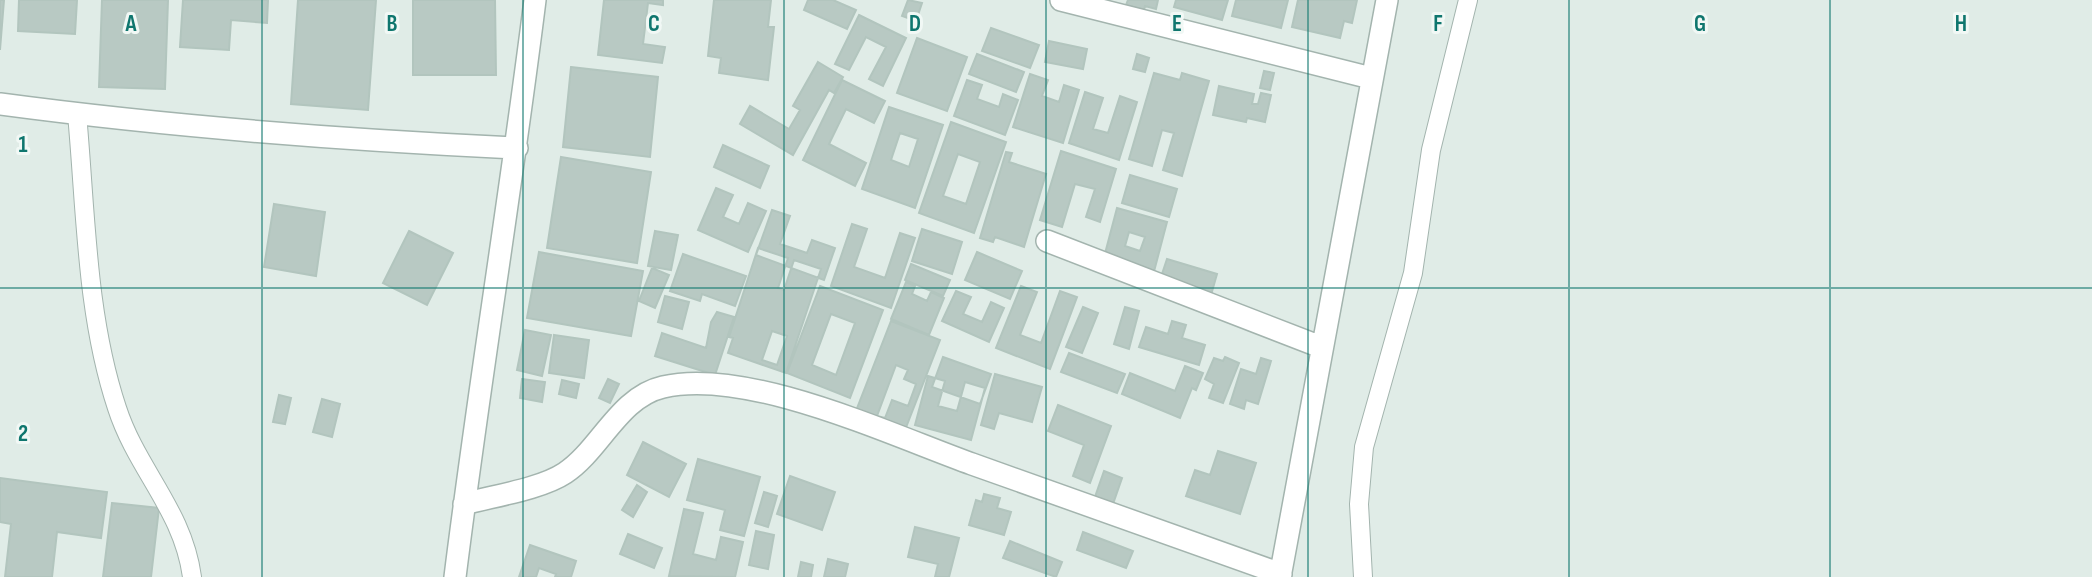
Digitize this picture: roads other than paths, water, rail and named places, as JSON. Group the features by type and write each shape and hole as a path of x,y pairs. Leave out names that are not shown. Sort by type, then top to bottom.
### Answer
{"street":[{"path":"455,577 477,402 517,148 535,0"},
{"path":"1061,0 1371,78"},
{"path":"464,504 563,475 586,456 611,424 637,400 661,387 714,383 768,394 860,421 1280,575 1387,0"},
{"path":"0,104 77,114 386,142 517,148"},
{"path":"1048,241 1321,347"}],"lane":[{"path":"1363,577 1359,504 1364,447 1413,273 1431,150 1468,0"},
{"path":"77,114 102,360 124,424 183,532 192,577"}]}
